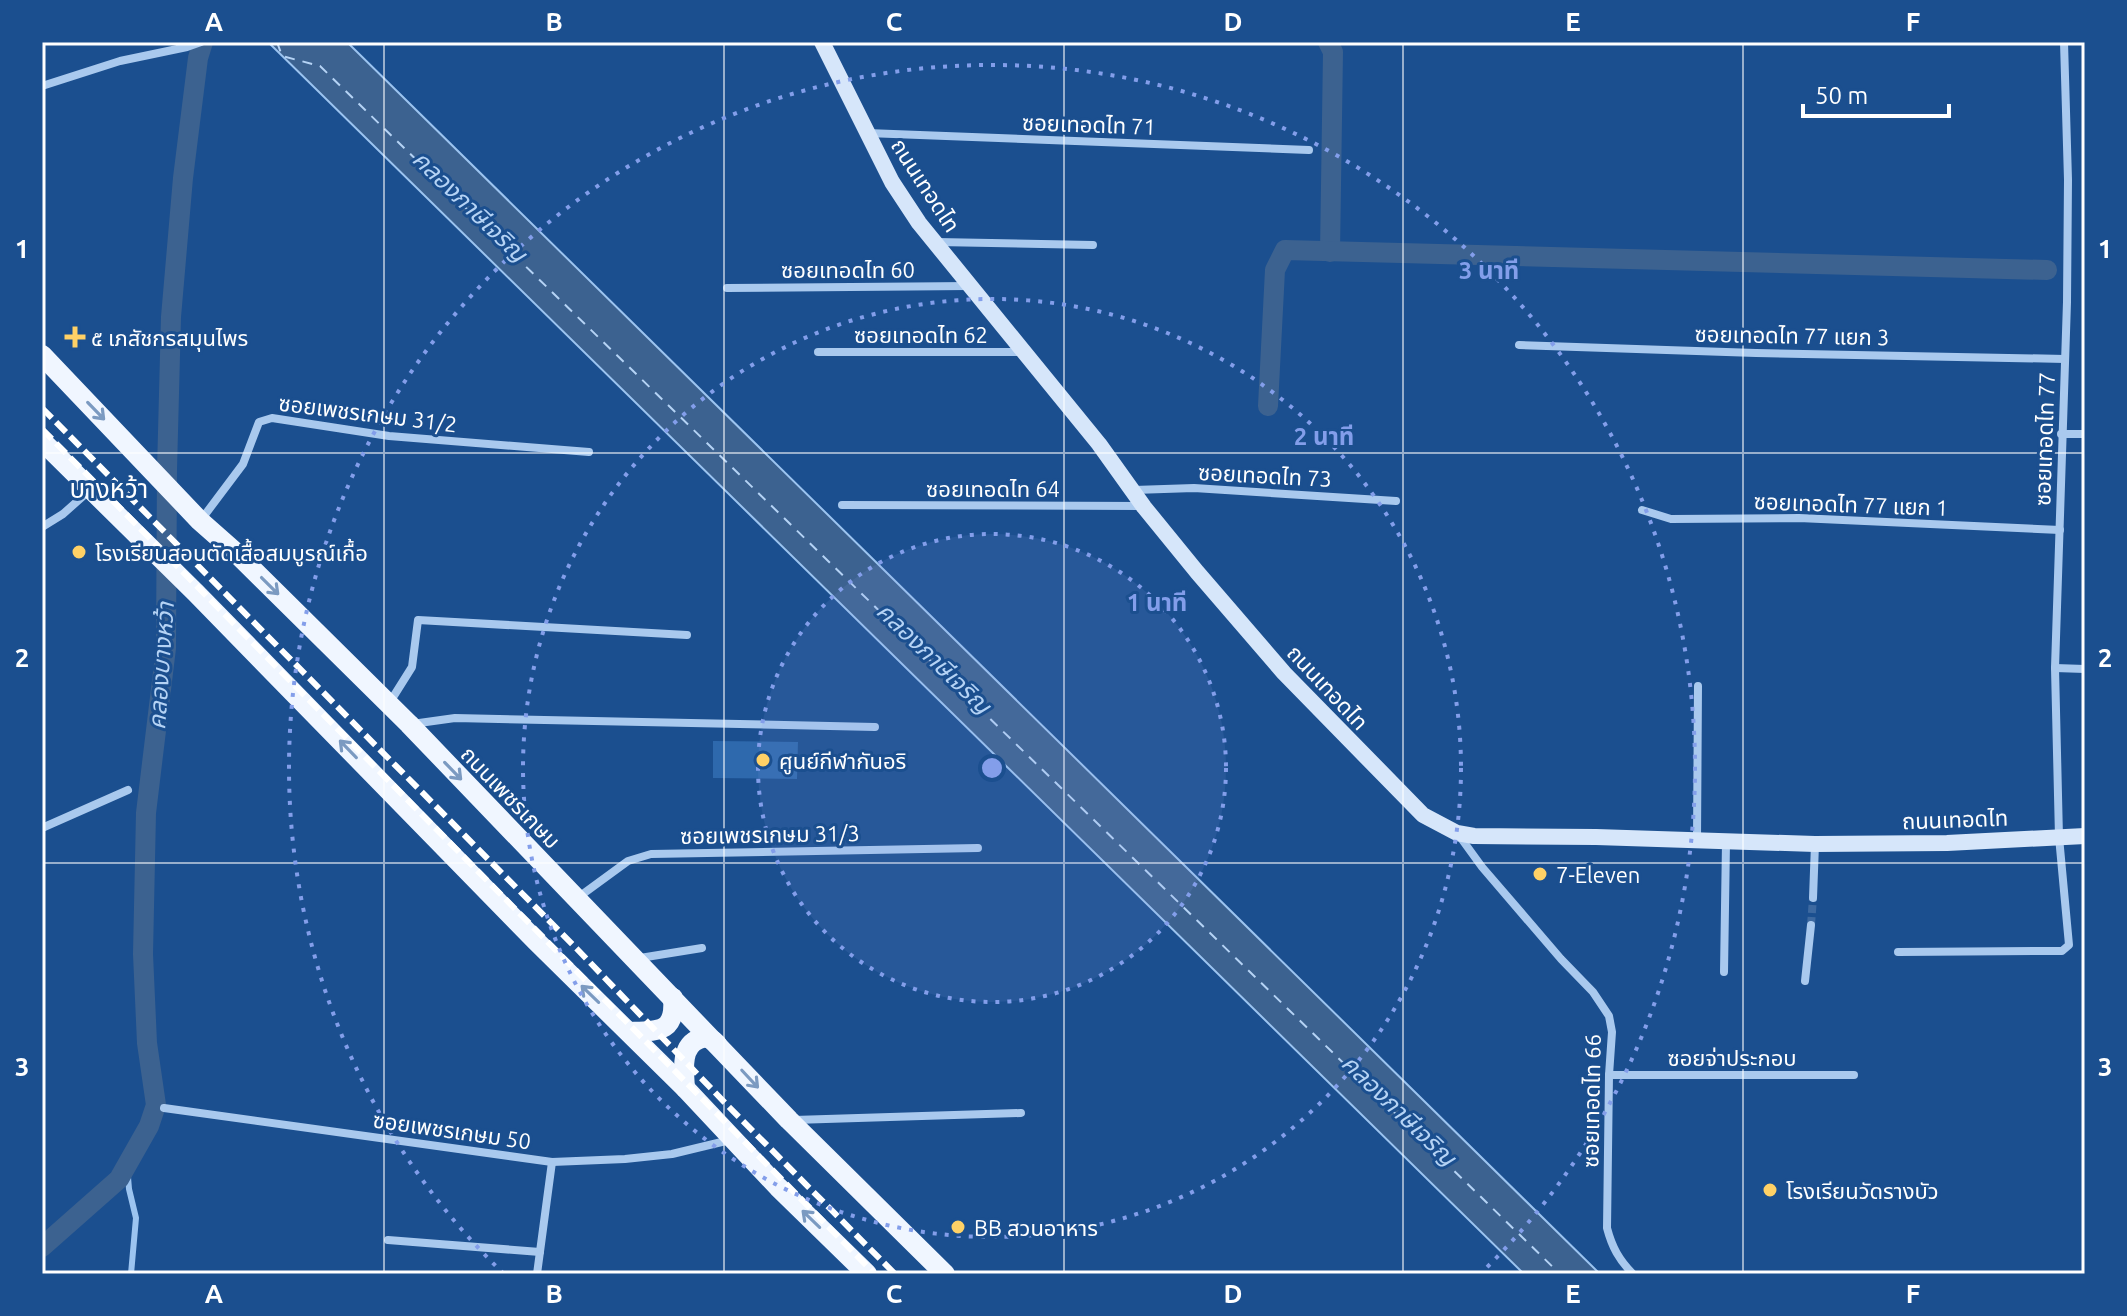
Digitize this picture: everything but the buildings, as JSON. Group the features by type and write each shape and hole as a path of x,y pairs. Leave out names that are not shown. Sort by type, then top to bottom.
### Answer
{"main road":[{"name":"ถนนเทอดไท","path":"822,42 892,182 919,223 1099,444 1144,507 1247,631 1338,730 1423,815 1457,833 1474,836 1815,844 1947,843 2085,836"},
{"name":"ถนนเพชรเกษม","path":"42,355 200,521 409,724 789,1120 945,1274"},
{"path":"42,441 196,593 867,1274"},
{"path":"629,1032 665,1028 673,1017 673,998"},
{"path":"685,1088 684,1061 694,1041 706,1037 721,1048"}],"street":[{"path":"42,86 120,61 201,42"},
{"name":"ซอยเทอดไท 77","path":"1898,952 2051,951 2069,945 2059,837 2055,668 2067,302 2068,180 2064,42"},
{"name":"ซอยเทอดไท 71","path":"867,133 1309,150"},
{"path":"935,242 1093,245"},
{"name":"ซอยเทอดไท 60","path":"727,288 970,286"},
{"name":"ซอยเทอดไท 77 แยก 3","path":"1519,345 2065,359"},
{"name":"ซอยเทอดไท 62","path":"818,352 1024,352"},
{"name":"ซอยเพชรเกษม 31/2","path":"200,521 243,464 259,422 265,419 389,436 589,452"},
{"path":"2061,434 2085,434"},
{"name":"ซอยเทอดไท 73","path":"1132,490 1194,488 1396,501"},
{"path":"42,527 63,514 90,490"},
{"name":"ซอยเทอดไท 64","path":"842,505 1144,507"},
{"name":"ซอยเทอดไท 77 แยก 1","path":"1642,510 1671,519 1799,518 2060,530"},
{"path":"388,704 412,667 418,620 687,635"},
{"path":"2055,668 2085,669"},
{"path":"1697,841 1698,686"},
{"path":"409,724 455,718 875,727"},
{"path":"42,828 128,790"},
{"name":"ซอยเทอดไท 66","path":"1457,833 1482,867 1609,1016 1612,1032 1607,1228 1618,1258 1633,1274"},
{"path":"1724,972 1726,842"},
{"path":"1813,898 1815,844"},
{"name":"ซอยเพชรเกษม 31/3","path":"576,900 628,861 651,854 978,848"},
{"path":"1805,981 1811,925"},
{"path":"635,959 702,948"},
{"name":"ซอยจ่าประกอบ","path":"1609,1075 1854,1075"},
{"name":"ซอยเพชรเกษม 50","path":"164,1108 552,1162 672,1154 733,1139"},
{"path":"789,1120 1021,1113"},
{"path":"537,1274 552,1162"},
{"path":"388,1240 540,1252"}],"shaded area":[{"path":"713,741 798,742 797,779 713,778"}],"water":[{"name":"คลองภาษีเจริญ","path":"268,42 347,42 1600,1274 1524,1274"}],"waterway":[{"name":"คลองบางหว้า","path":"42,1247 119,1179 149,1126 156,1105 147,1043 143,954 146,813 166,648 171,317 183,178 198,58 203,42"},
{"path":"1328,42 1333,52 1330,252"},
{"path":"1268,406 1275,270 1285,250 2047,270"},
{"path":"127,1165 136,1218 131,1274"}],"ferry route":[{"path":"277,42 282,56 320,66 1560,1274"}],"tunnel":[{"path":"1811,925 1813,898"}],"railway":[{"path":"42,408 895,1274"},
{"path":"42,429 875,1274"}],"place":[{"name":"๕ เภสัชกรสมุนไพร","path":"75,337"},
{"name":"โรงเรียนสอนตัดเสื้อสมบูรณ์เกื้อ","path":"79,552"},
{"name":"ศูนย์กีฬากันอริ","path":"763,760"},
{"name":"7-Eleven","path":"1540,874"},
{"name":"โรงเรียนวัดรางบัว","path":"1770,1190"},
{"name":"BB สวนอาหาร","path":"958,1227"}],"district":[{"name":"บางหว้า","path":"109,488"}]}
